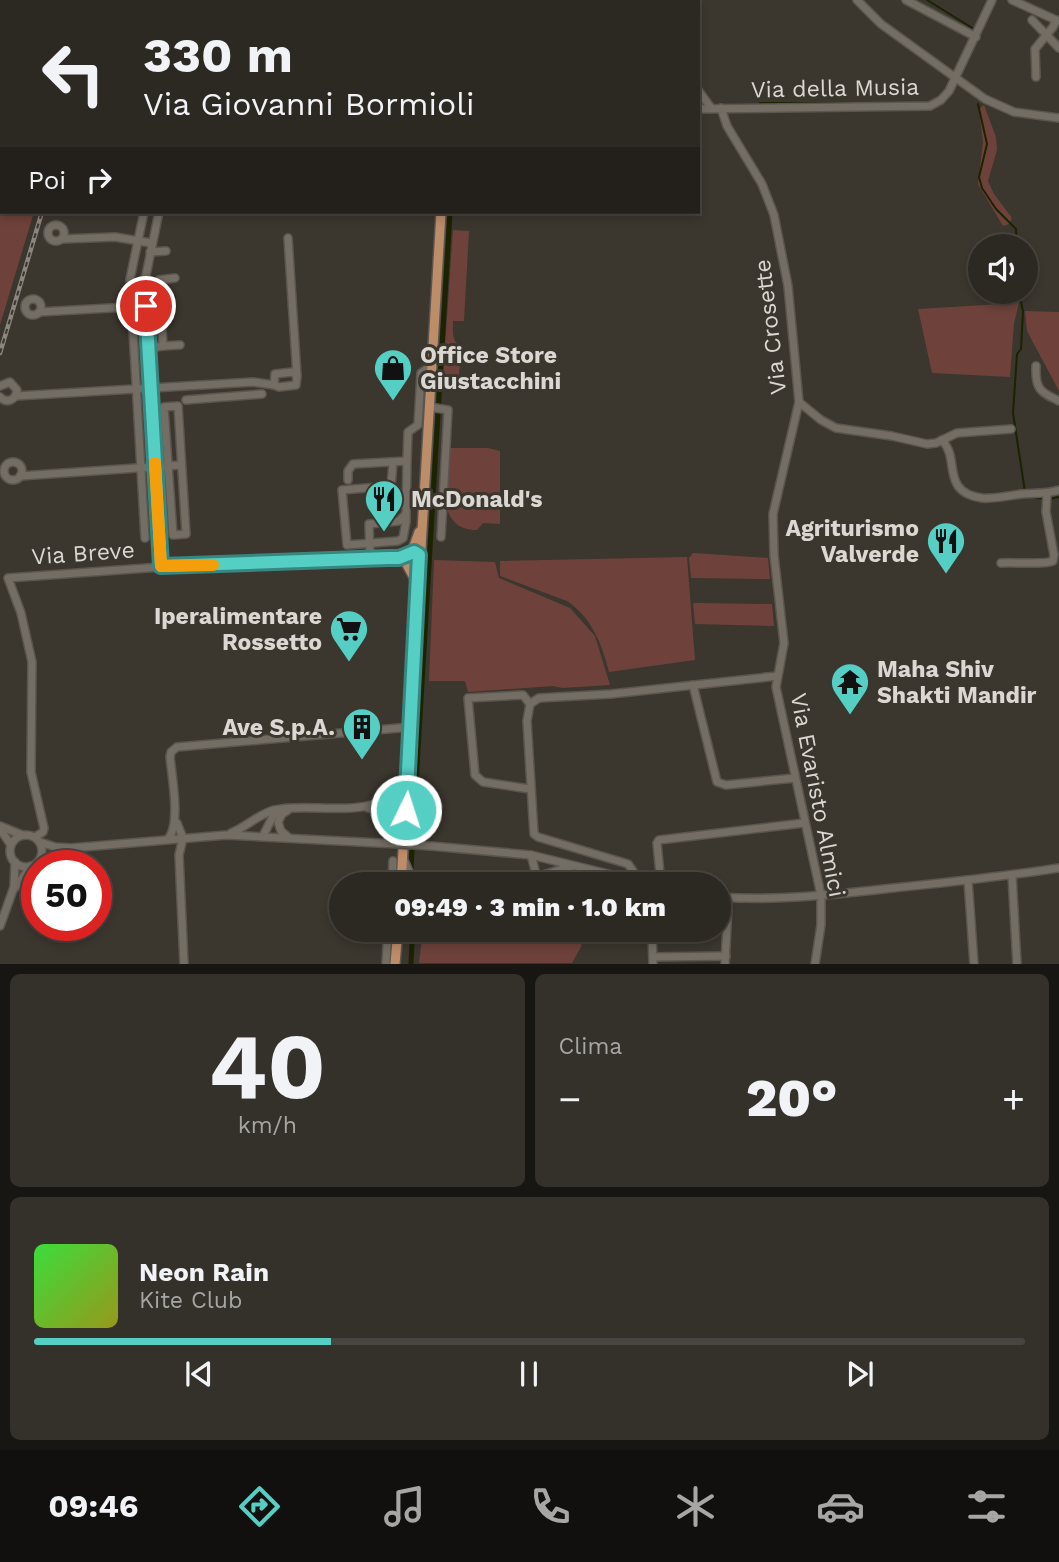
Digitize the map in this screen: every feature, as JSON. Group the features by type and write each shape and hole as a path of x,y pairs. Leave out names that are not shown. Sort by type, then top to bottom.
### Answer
{"main road":[{"path":"402,872 417,585 413,560 436,408 432,365 441,214"},
{"path":"391,961 395,942"}],"street":[{"path":"857,0 881,24 985,99 1014,112 1059,118"},
{"path":"906,0 976,37"},
{"name":"Via della Musia","path":"700,109 926,107 941,100 956,78 992,0"},
{"path":"1016,1 1058,20 1035,49 1036,77"},
{"path":"1032,20 1059,48"},
{"path":"700,93 711,108"},
{"name":"Via Crosette","path":"720,108 727,126 762,184 774,215 788,286 799,402 773,514 774,555 784,643 777,676"},
{"path":"144,214 130,279 130,307 145,538"},
{"path":"158,214 145,285 161,566"},
{"path":"62,239 115,237 151,243"},
{"path":"0,397 8,401 16,396 253,382 279,387 293,386 298,382 295,371 288,237"},
{"path":"150,252 166,251"},
{"path":"163,346 159,280 175,278"},
{"path":"39,312 146,306"},
{"path":"149,348 180,345"},
{"path":"393,463 391,486 342,489 345,543 369,544 400,541 403,538 408,432 418,425 421,373 432,365"},
{"path":"1036,366 1035,380 1038,388 1059,401"},
{"path":"253,382 275,374 295,371"},
{"path":"274,385 275,374"},
{"path":"0,386 7,382 12,383 16,388 16,396"},
{"path":"223,384 223,398"},
{"path":"186,400 262,394"},
{"path":"799,402 836,428 927,444 957,433 1011,429"},
{"path":"178,406 181,465 186,534 173,535 164,407 178,406"},
{"path":"436,408 448,412 442,537"},
{"path":"942,440 951,453 953,475 963,492 984,498 1059,490"},
{"path":"348,480 348,471 353,464 393,463 428,455"},
{"path":"20,476 181,465"},
{"path":"1001,563 1024,561 1048,564 1053,561 1046,512 1047,493"},
{"path":"370,558 370,523 399,521 405,514"},
{"path":"399,521 404,529"},
{"name":"Via Breve","path":"38,840 44,828 33,779 30,750 32,662 21,613 8,578 161,566 370,558 413,560"},
{"path":"633,872 628,864 536,836 533,832 527,721 530,704 539,698 611,694 777,676"},
{"name":"Via Evaristo Almici","path":"777,676 778,699 821,895 821,925 816,964"},
{"path":"693,685 717,782 726,785 795,778"},
{"path":"530,704 523,695 468,698 475,775 485,782 530,789"},
{"path":"169,839 174,830 175,817 170,757 177,747 411,727"},
{"path":"226,835 267,814 286,809 360,807 376,804 390,797 400,786 409,767"},
{"path":"360,807 380,811 396,824 409,872"},
{"path":"261,836 273,816 286,809"},
{"path":"286,809 278,822 281,831 289,838"},
{"path":"261,836 259,825 267,814"},
{"path":"175,817 183,838 179,855 184,964"},
{"path":"660,872 659,840 804,823"},
{"path":"0,828 55,847 71,848 226,835 261,836 531,855 603,872"},
{"path":"0,828 11,845 15,862 15,878 0,926"},
{"path":"11,845 23,835"},
{"path":"169,839 179,855"},
{"path":"38,840 41,850"},
{"path":"66,850 71,848"},
{"path":"531,855 534,872"},
{"path":"392,872 393,861"},
{"path":"15,862 21,865"},
{"path":"556,872 577,865"},
{"path":"731,898 771,899 821,895 1012,875 1059,867"},
{"path":"1012,875 1017,964"},
{"path":"968,880 974,964"},
{"path":"11,894 21,881"},
{"path":"731,902 734,898"},
{"path":"389,942 391,961"},
{"path":"652,942 653,960 726,960 725,942"}],"shaded area":[{"path":"984,105 996,137 997,150 988,181 1012,218 1009,224 1003,226 978,184 983,142 979,109"},
{"path":"0,214 33,214 0,325"},
{"path":"453,230 469,231 464,321 453,321 454,339 461,347 459,376 443,375"},
{"path":"1019,304 1014,323 1010,377 932,373 918,309"},
{"path":"1025,311 1059,312 1059,391 1027,331"},
{"path":"449,448 488,448 500,451 500,524 483,523 477,530 463,528 454,521 448,512 445,487"},
{"path":"693,553 768,558 770,579 691,578 689,558"},
{"path":"687,557 695,660 609,672 595,632 576,608 567,601 500,576 500,561"},
{"path":"434,560 495,562 499,578 570,608 595,636 610,685 468,692 465,681 429,681"},
{"path":"693,603 772,604 774,626 695,624"},
{"path":"421,942 578,942 582,945 572,963 419,963"}],"waterway":[{"path":"927,0 974,29"},
{"path":"760,103 888,103"},
{"path":"978,104 987,144 979,177 982,188 996,209 1016,229 1016,234"},
{"path":"411,868 450,214"},
{"path":"1022,304 1021,349 1017,354 1013,413 1025,492"},
{"path":"1033,497 1044,499"},
{"path":"1050,499 1059,497"},
{"path":"411,942 411,964"}],"railway":[{"path":"0,353 41,214"}],"slow traffic":[{"path":"155,463 161,566 213,565"}],"place":[{"name":"Office Store Giustacchini","path":"393,402"},
{"name":"McDonald's","path":"384,533"},
{"name":"Agriturismo Valverde","path":"946,575"},
{"name":"Iperalimentare Rossetto","path":"349,663"},
{"name":"Maha Shiv Shakti Mandir","path":"850,716"},
{"name":"Ave S.p.A.","path":"362,761"}],"route":[{"path":"146,306 161,566 399,558 414,552 419,555 421,560 417,585 406,810"}]}
